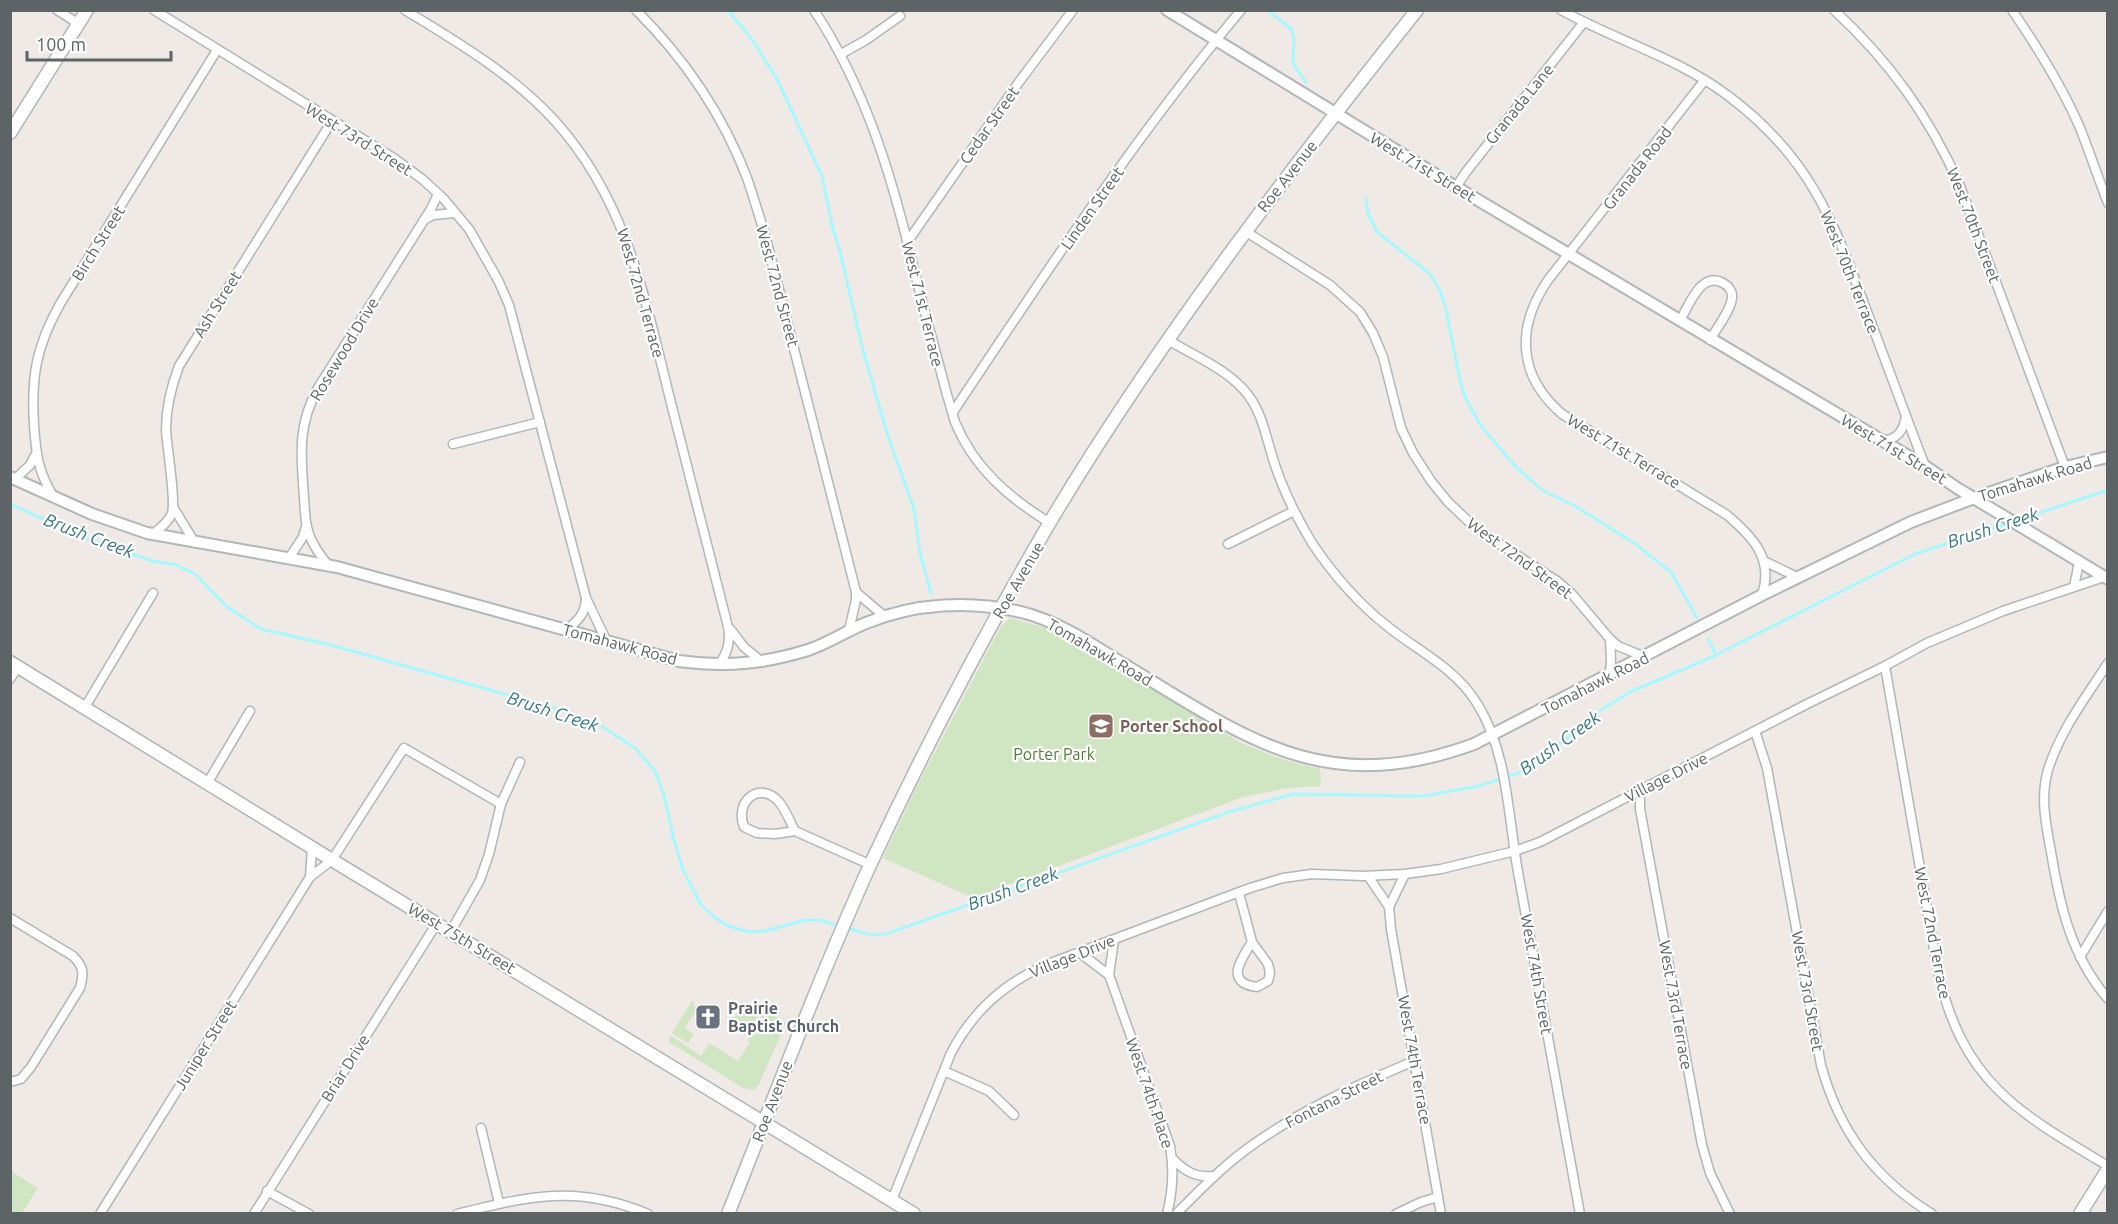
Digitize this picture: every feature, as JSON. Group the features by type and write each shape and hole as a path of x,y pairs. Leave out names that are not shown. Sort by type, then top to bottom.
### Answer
{"main road":[{"path":"10,133 87,10"},
{"name":"Roe Avenue","path":"728,1214 764,1121 871,865 932,739 1050,523 1168,340 1245,231 1417,10"},
{"name":"West 75th Street","path":"14,664 914,1214"},
{"path":"2080,1214 2108,1167"}],"street":[{"path":"57,10 79,24"},
{"name":"West 73rd Street","path":"154,10 395,159 438,194 481,247 509,305 586,598 607,642"},
{"name":"West 72nd Terrace","path":"405,10 499,69 533,99 576,147 600,183 621,225 642,287 729,627 730,637 727,650 719,665"},
{"name":"West 72nd Street","path":"636,10 671,48 698,84 725,130 747,179 764,231 856,592 849,630"},
{"name":"West 71st Terrace","path":"814,10 841,54 869,114 887,166 946,395 955,421 971,453 991,479 1016,501 1050,523"},
{"name":"Cedar Street","path":"908,241 1019,82 1073,10"},
{"name":"West 71st Street","path":"1167,10 1710,340 1925,466 2106,578"},
{"name":"Linden Street","path":"953,412 1118,171 1241,10"},
{"name":"West 70th Terrace","path":"1561,10 1704,81 1727,95 1767,128 1792,156 1816,190 1840,239 1925,466"},
{"name":"West 70th Street","path":"1834,10 1897,77 1922,113 1947,157 1960,186 2065,467"},
{"path":"2012,10 2058,82 2079,127 2108,203"},
{"path":"841,54 900,16"},
{"name":"Granada Lane","path":"1456,187 1584,22"},
{"name":"Birch Street","path":"54,497 43,478 36,453 32,397 34,372 47,328 217,50"},
{"name":"Granada Road","path":"1569,255 1704,81"},
{"name":"Ash Street","path":"195,543 173,507 166,429 170,390 179,366 332,121"},
{"name":"Rosewood Drive","path":"329,566 312,543 306,526 300,453 307,411 318,388 424,221 438,194"},
{"path":"424,221 433,216 455,213"},
{"name":"West 72nd Street","path":"1245,231 1330,285 1360,312 1373,333 1383,357 1401,428 1413,453 1448,502 1490,538 1545,572 1572,594 1610,639 1626,650 1645,657"},
{"name":"West 71st Terrace","path":"1569,255 1536,298 1527,324 1528,363 1537,384 1548,400 1562,414 1727,515 1752,539 1766,562 1797,578"},
{"path":"1680,321 1704,283 1712,280 1725,284 1732,294 1732,301 1710,340"},
{"path":"1168,340 1226,375 1245,391 1262,422 1282,486 1294,511 1324,560 1357,599 1385,624 1440,662 1461,681 1479,705 1492,735"},
{"path":"1879,440 1889,440 1895,437 1902,429 1906,416"},
{"path":"453,444 540,422"},
{"path":"13,478 30,465 36,453"},
{"name":"Tomahawk Road","path":"13,478 102,518 153,534 329,566 672,660 719,665 762,662 811,649 884,616 945,605 965,604 1021,612 1062,627 1242,734 1290,754 1323,762 1358,766 1397,764 1446,755 1492,735 1762,595 1911,522 2065,467 2108,457"},
{"path":"153,534 168,520 173,507"},
{"path":"1228,544 1294,511"},
{"path":"289,558 303,537 306,526"},
{"path":"1762,595 1765,586 1766,562"},
{"path":"2074,587 2079,562"},
{"name":"Village Drive","path":"892,1200 959,1038 997,993 1036,969 1263,883 1312,874 1368,876 1441,870 1515,851 1540,842 1927,643 1964,626 2106,578"},
{"path":"856,592 884,616"},
{"path":"85,707 153,593"},
{"path":"566,630 582,616 586,598"},
{"name":"West 72nd Terrace","path":"729,627 744,646 762,662"},
{"path":"1610,639 1610,675"},
{"path":"2108,663 2057,745 2045,787 2045,819 2060,906 2080,957 2091,977 2108,999"},
{"path":"10,679 14,664"},
{"name":"West 72nd Terrace","path":"1885,666 1938,972 1953,1022 1982,1072 2003,1095 2041,1126 2108,1167"},
{"path":"208,782 250,711"},
{"name":"West 73rd Street","path":"1755,731 1767,768 1821,1065 1827,1085 1845,1126 1873,1166 1898,1190 1932,1214"},
{"name":"West 74th Street","path":"1492,735 1507,796 1580,1214"},
{"name":"Juniper Street","path":"100,1214 310,877 332,860 404,748 501,804"},
{"path":"451,932 480,880 501,804 520,762"},
{"name":"West 73rd Terrace","path":"1640,792 1640,809 1702,1145 1710,1173 1730,1214"},
{"path":"795,831 779,802 770,796 758,793 748,797 742,806 740,816 744,827 756,833 775,834 795,831 871,865"},
{"name":"Juniper Street","path":"310,877 312,848"},
{"path":"1389,907 1405,874"},
{"name":"West 74th Terrace","path":"1368,876 1389,907 1441,1214"},
{"path":"1239,893 1252,942 1268,964 1270,973 1268,981 1257,987 1245,984 1239,979 1237,972 1238,965 1252,942"},
{"path":"2080,957 2108,911"},
{"path":"10,918 73,956 81,964 84,974 80,988 31,1066 21,1079 11,1082"},
{"name":"Briar Drive","path":"254,1214 437,923"},
{"name":"West 74th Place","path":"1114,940 1109,975 1170,1146 1172,1191 1167,1214"},
{"path":"1080,953 1109,975"},
{"name":"Fontana Street","path":"1176,1214 1215,1175 1251,1146 1311,1108 1414,1061"},
{"path":"944,1071 989,1091 1014,1115"},
{"path":"481,1128 499,1203"},
{"path":"1172,1158 1182,1168 1193,1174 1204,1177 1215,1175"},
{"path":"267,1191 309,1214"},
{"path":"457,1214 528,1197 563,1194 598,1197 624,1203 648,1214"},
{"path":"1396,1214 1420,1202 1438,1197"}],"green space":[{"name":"Porter Park","path":"1010,618 1046,628 1068,638 1241,743 1284,760 1320,769 1321,786 1287,788 1243,797 973,898 883,858 915,790 1000,628"},
{"path":"692,1001 695,1003 693,1006 697,1009 685,1028 694,1034 688,1043 672,1033"},
{"path":"741,1007 758,1017 745,1035 730,1025"},
{"path":"765,1010 786,1023 759,1084 754,1090 743,1088 669,1042 670,1035 701,1056 709,1043 738,1061 750,1042 747,1040"},
{"path":"11,1171 38,1188 22,1213 11,1213"}],"waterway":[{"path":"728,10 751,38 777,79 822,176 863,350 888,436 914,509 920,553 931,593"},
{"path":"1268,10 1291,29 1294,39 1293,64 1306,82"},
{"path":"1366,199 1368,213 1377,232 1429,273 1439,288 1445,305 1461,384 1465,397 1481,426 1516,467 1542,490 1575,506 1634,543 1671,572 1697,618"},
{"name":"Brush Creek","path":"2015,521 2108,490"},
{"name":"Brush Creek","path":"10,504 83,537 153,561 176,565 195,574 227,607 261,629 331,645 554,708 597,723 635,748 655,771 664,795 683,870 701,905 713,916 726,925 749,932 765,931 806,920 818,920 841,926"},
{"name":"Brush Creek","path":"847,928 872,935 886,934 1229,812 1293,794 1424,796 1479,786 1528,770 1598,712 1630,692 1710,658 1915,554 2009,523"},
{"path":"1708,639 1716,655"}],"place":[{"name":"Porter School","path":"1101,726"},
{"name":"Prairie Baptist Church","path":"708,1017"}]}
